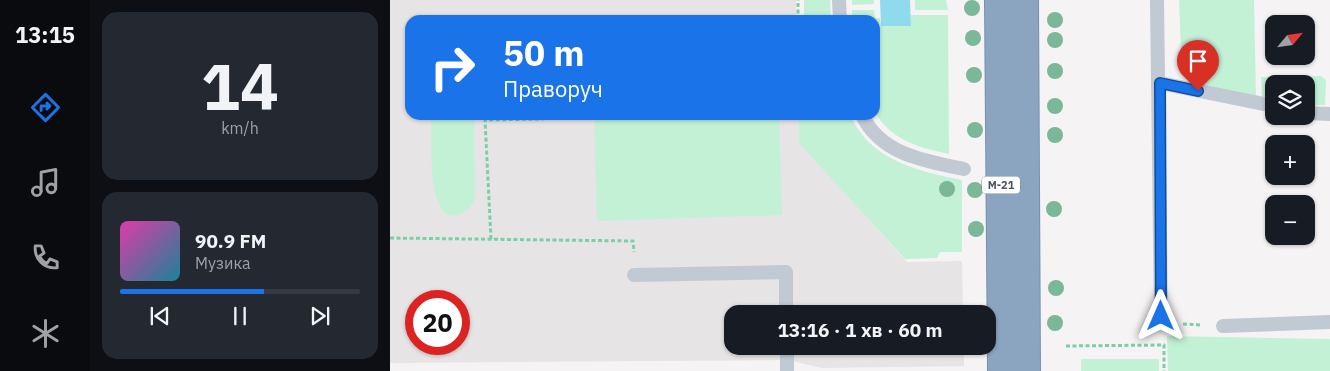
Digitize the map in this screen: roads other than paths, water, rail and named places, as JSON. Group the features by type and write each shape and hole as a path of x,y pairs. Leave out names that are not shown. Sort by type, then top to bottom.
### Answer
{"highway":[{"name":"М-21","path":"999,0 1002,371"},
{"name":"М-21","path":"1024,0 1026,371"}],"lane":[{"path":"839,0 840,15"},
{"path":"1157,0 1160,83 1161,316"},
{"path":"1160,83 1265,104"},
{"path":"1315,113 1330,114"},
{"path":"866,120 882,140 906,155 964,169"},
{"path":"634,275 786,272 786,305"},
{"path":"1223,326 1330,322"},
{"path":"786,355 787,371"}],"water":[{"path":"880,0 910,0 911,26 881,26"}]}
